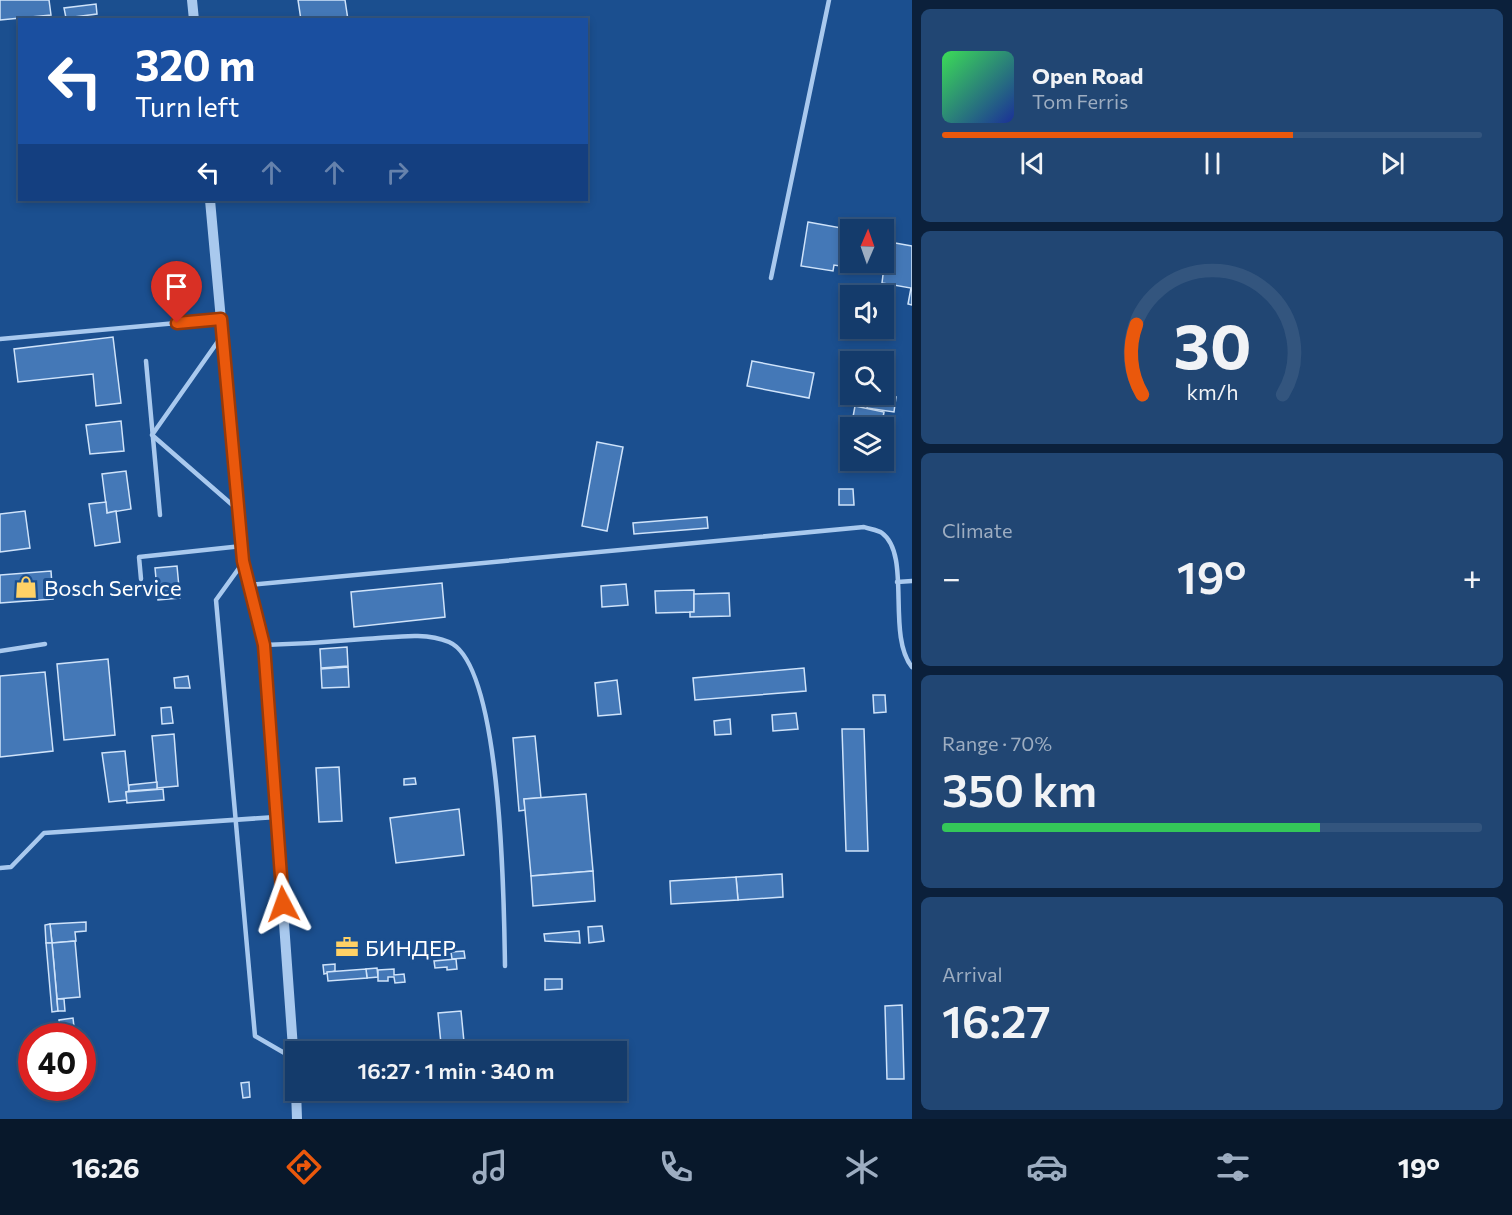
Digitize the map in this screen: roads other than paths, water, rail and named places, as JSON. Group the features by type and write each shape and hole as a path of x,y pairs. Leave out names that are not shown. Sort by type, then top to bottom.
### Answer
{"street":[{"path":"192,0 194,18"},
{"path":"210,201 243,561 264,645 293,1041"},
{"path":"296,1101 297,1119"}],"lane":[{"path":"771,278 829,0"},
{"path":"0,339 221,319"},
{"path":"152,435 222,334"},
{"path":"146,361 160,515"},
{"path":"152,435 238,511"},
{"path":"249,585 864,527 882,534 895,552 901,646 912,673"},
{"path":"141,579 139,557 242,546"},
{"path":"243,561 216,600 255,1036 285,1053"},
{"path":"897,582 912,581"},
{"path":"264,645 425,635 452,643 470,662 482,697 495,780 503,879 505,966"},
{"path":"0,651 45,644"},
{"path":"0,868 11,867 44,832 276,816"}],"place":[{"name":"Bosch Service","path":"26,587"},
{"name":"БИНДЕР","path":"347,947"}]}
